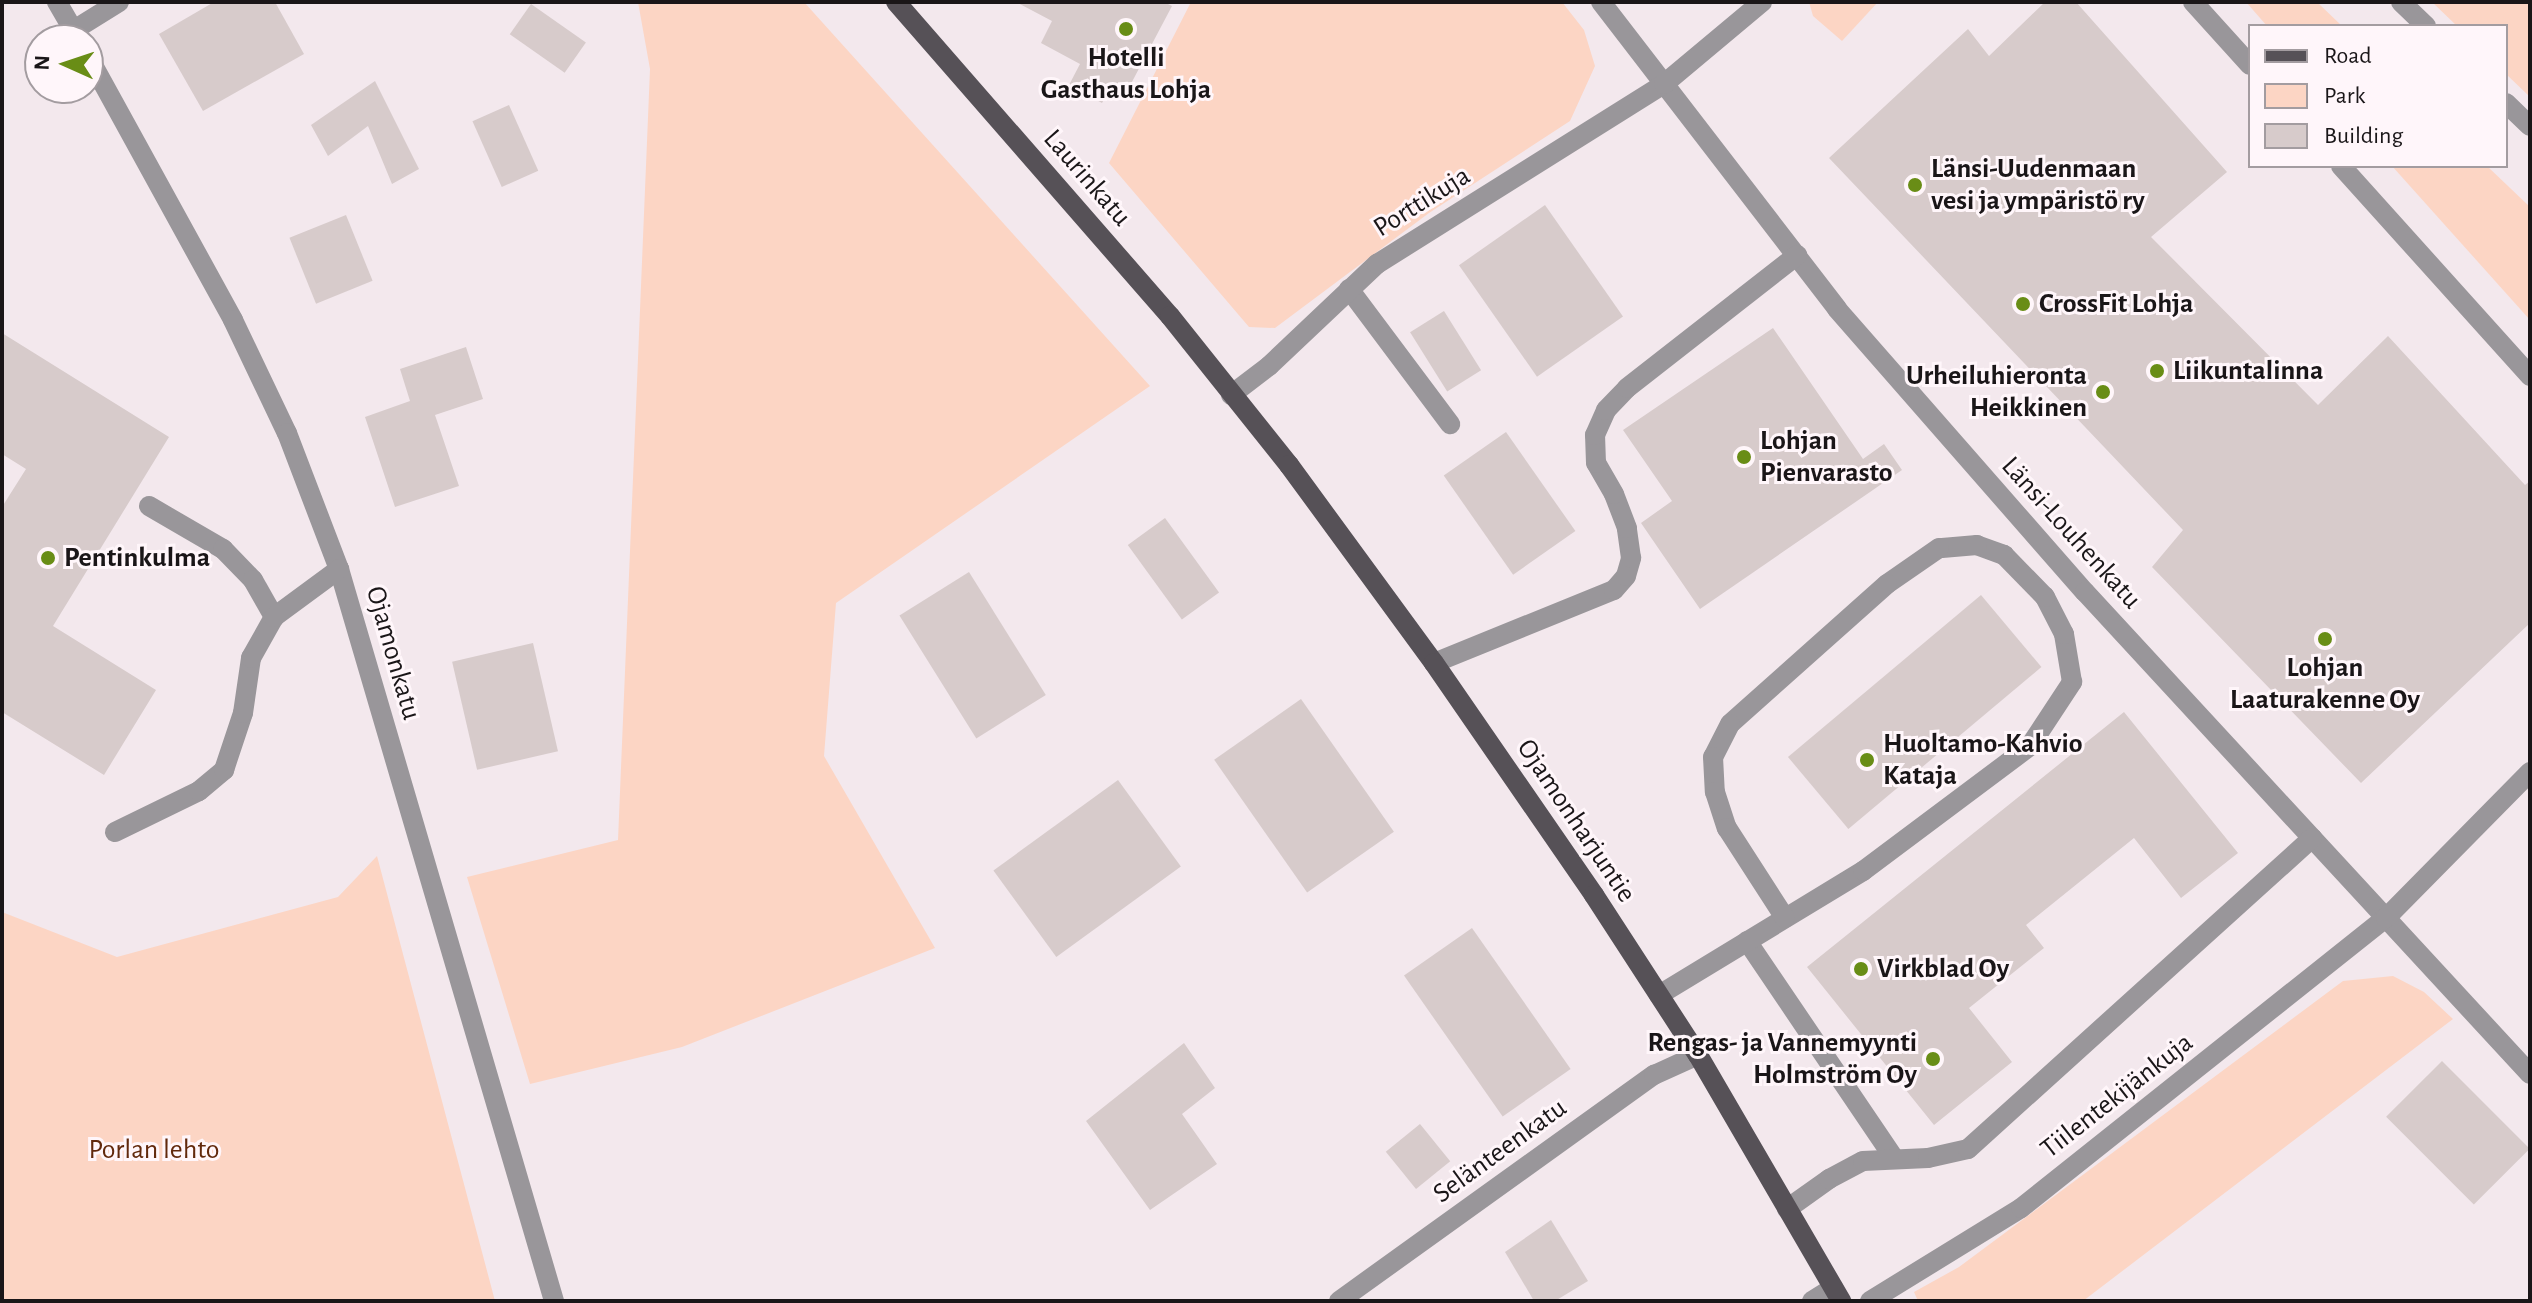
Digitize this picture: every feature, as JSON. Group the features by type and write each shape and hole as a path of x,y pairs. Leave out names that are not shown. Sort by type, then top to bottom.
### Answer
{"main road":[{"name":"Laurinkatu","path":"896,2 1170,316 1231,395"},
{"name":"Ojamonharjuntie","path":"1231,395 1289,465 1434,663 1659,995 1698,1055 1837,1295"}],"street":[{"path":"57,2 70,24"},
{"path":"90,24 119,2"},
{"name":"Länsi-Louhenkatu","path":"1601,2 1837,309 2050,552 2530,1074"},
{"name":"Porttikuja","path":"1231,395 1269,366 1377,264 1664,84 1762,2"},
{"path":"2193,2 2248,63"},
{"path":"2401,2 2424,24"},
{"name":"Ojamonkatu","path":"104,85 233,320 287,433 339,569 554,1301"},
{"path":"2508,105 2530,126"},
{"path":"2343,168 2530,376"},
{"path":"1434,663 1614,590 1626,576 1631,558 1627,528 1614,494 1596,463 1595,435 1606,410 1627,388 1797,255"},
{"path":"1349,289 1450,424"},
{"path":"149,506 223,549 253,580 274,617"},
{"path":"1659,995 1863,871 2030,746 2072,682 2064,634 2045,597 2026,574 2004,555 1977,545 1939,548 1887,584 1730,724 1713,757 1715,792 1727,828 1785,918"},
{"path":"2026,574 2050,552"},
{"path":"115,832 199,791 224,770 243,713 251,658 274,617 339,569"},
{"name":"Tiilentekijänkuja","path":"1870,1301 2021,1208 2386,918 2530,772"},
{"path":"1787,1209 1829,1179 1863,1161 1893,1157 1928,1158 1968,1149 2312,838"},
{"path":"1747,941 1893,1157"},
{"name":"Selänteenkatu","path":"1339,1301 1654,1075 1698,1055"},
{"path":"1812,1301 1837,1295"}],"green space":[{"path":"638,2 804,2 1150,386 836,603 824,756 935,948 682,1047 530,1084 467,877 618,840 650,69"},
{"path":"1191,2 1562,2 1584,30 1595,66 1570,121 1429,213 1275,328 1249,327 1109,163"},
{"path":"1809,2 1878,2 1842,41 1813,16"},
{"path":"2246,2 2317,2 2340,24 2265,24"},
{"path":"2432,2 2530,2 2530,97 2508,76 2508,24 2455,24"},
{"path":"2394,168 2489,168 2530,207 2530,320"},
{"name":"Porlan lehto","path":"377,856 495,1301 2,1301 2,912 117,957 338,897"},
{"path":"2393,976 2424,992 2453,1019 2083,1301 1918,1301 1914,1292 1959,1267 2343,981"}],"building":[{"path":"214,2 275,2 304,54 203,111 159,34"},
{"path":"1016,2 1164,2 1172,6 1124,97 1109,90 1102,103 1069,85 1080,64 1041,43 1052,21"},
{"name":"Liikuntalinna","path":"2045,2 2076,2 2227,172 2151,237 2318,405 2388,336 2525,485 2530,481 2530,623 2361,783 2152,567 2183,530 1829,158 1968,29 1989,56"},
{"path":"531,4 586,42 565,73 510,34"},
{"path":"375,81 419,169 392,184 368,126 328,156 311,125"},
{"path":"509,105 538,171 502,187 472,121"},
{"path":"1545,205 1623,316 1537,377 1459,265"},
{"path":"346,215 373,281 316,304 289,238"},
{"path":"1444,311 1481,370 1447,392 1410,332"},
{"path":"1773,328 1863,459 1884,444 1902,470 1700,609 1641,523 1672,501 1623,430"},
{"name":"Pentinkulma","path":"2,333 169,437 53,626 156,690 104,775 2,712 2,507 26,469 2,454"},
{"path":"466,347 483,399 435,415 459,486 395,507 365,417 410,401 400,369"},
{"path":"1506,432 1575,531 1513,575 1444,476"},
{"path":"1165,518 1219,592 1182,619 1128,545"},
{"path":"969,572 1046,695 976,738 899,615"},
{"path":"1981,595 2041,667 1848,829 1788,757"},
{"path":"533,643 558,751 477,770 452,662"},
{"path":"1301,699 1394,832 1307,893 1214,760"},
{"path":"2124,712 2238,853 2181,898 2134,838 2026,925 2044,948 1969,1008 2012,1062 1934,1125 1807,967"},
{"path":"1118,780 1181,867 1056,957 993,871"},
{"path":"1472,928 1571,1069 1503,1117 1404,976"},
{"path":"1184,1043 1215,1088 1182,1114 1217,1164 1150,1210 1086,1121"},
{"path":"2442,1061 2530,1149 2474,1205 2386,1117"},
{"path":"1420,1124 1450,1161 1416,1189 1386,1152"},
{"path":"1551,1220 1588,1281 1555,1301 1534,1301 1505,1252"}],"place":[{"name":"Hotelli Gasthaus Lohja","path":"1126,29"},
{"name":"Länsi-Uudenmaan vesi ja ympäristö ry","path":"1915,185"},
{"name":"CrossFit Lohja","path":"2023,304"},
{"name":"Liikuntalinna","path":"2157,371"},
{"name":"Urheiluhieronta Heikkinen","path":"2103,392"},
{"name":"Lohjan Pienvarasto","path":"1744,457"},
{"name":"Pentinkulma","path":"48,558"},
{"name":"Lohjan Laaturakenne Oy","path":"2325,639"},
{"name":"Huoltamo-Kahvio Kataja","path":"1867,760"},
{"name":"Virkblad Oy","path":"1861,969"},
{"name":"Rengas- ja Vannemyynti Holmström Oy","path":"1933,1059"}]}
